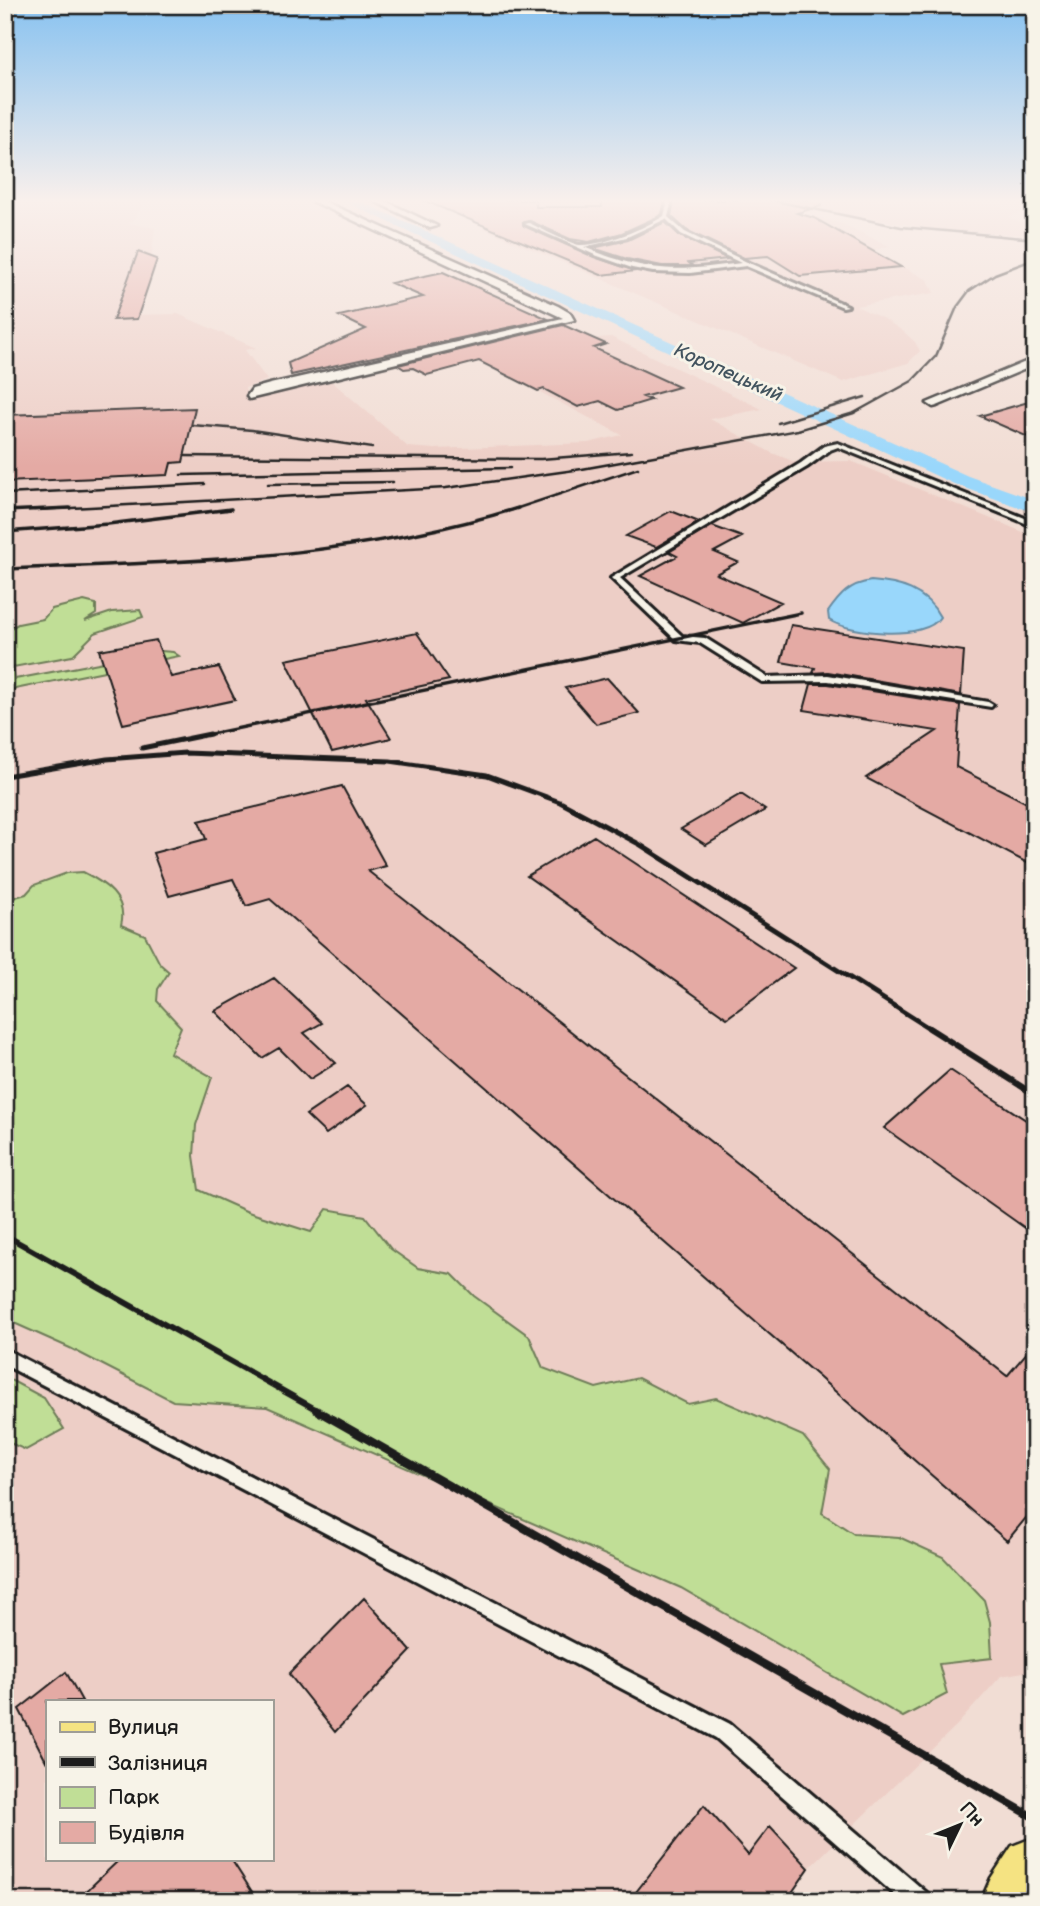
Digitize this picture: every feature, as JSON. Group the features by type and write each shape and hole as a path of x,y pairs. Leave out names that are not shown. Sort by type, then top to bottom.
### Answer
{"main road":[{"path":"1014,1901 1035,1869"}],"street":[{"path":"253,396 256,392 287,383 569,320 554,308 512,289"},
{"path":"933,402 1035,361"}],"lane":[{"path":"805,289 845,306"},
{"path":"988,705 828,678 765,680 702,640 679,638 615,578 827,449 838,445 1035,525"},
{"path":"5,1356 723,1731 919,1901"}],"shaded area":[{"path":"5,289 147,289 136,315 178,314 256,348 245,350 267,380 245,388 247,396 329,379 408,447 435,449 588,443 622,435 515,379 598,338 611,337 762,409 710,419 772,453 795,462 851,461 1035,537 1035,1634 1026,1646 1035,1654 1035,1670 1001,1676 957,1725 809,1868 786,1901 5,1901"},
{"path":"625,289 932,289 934,293 856,306 904,332 920,351 908,363 843,382"}],"green space":[{"path":"84,601 96,604 96,614 85,621 112,612 140,610 143,617 95,633 72,656 13,667 15,679 161,651 173,652 179,656 5,691 5,631 18,624 43,619 52,609"},
{"path":"83,872 113,892 121,907 121,925 145,935 160,964 169,972 158,989 157,1001 181,1027 170,1053 212,1077 196,1125 194,1156 199,1190 248,1212 311,1232 327,1209 365,1216 391,1249 418,1268 452,1274 474,1296 529,1336 543,1368 596,1388 638,1378 688,1404 716,1398 803,1436 830,1469 822,1513 854,1534 899,1537 943,1557 984,1600 990,1622 992,1658 939,1664 947,1694 903,1717 681,1588 267,1407 173,1401 70,1348 5,1319 5,900 26,894 34,885 67,873"},
{"path":"5,1377 44,1398 64,1429 26,1450 5,1441"}],"water":[{"path":"871,581 901,586 919,594 940,617 932,625 920,630 887,633 853,629 829,620 828,612 841,596 857,585"}],"building":[{"path":"124,289 147,289 137,319 113,320"},
{"path":"405,289 481,289 548,319 291,375 288,363 366,329 339,316 423,297"},
{"path":"563,325 606,344 594,348 679,387 643,397 651,400 618,410 600,401 578,407 544,389 538,391 479,361 427,375 398,365"},
{"path":"1035,400 1035,440 980,416"},
{"path":"195,408 183,462 171,463 168,475 5,482 5,415"},
{"path":"671,511 699,522 656,547 626,536"},
{"path":"712,526 742,537 714,552 738,562 716,574 781,602 743,623 640,576 677,556 669,552"},
{"path":"791,625 964,651 961,695 828,672 813,673 815,668 781,662"},
{"path":"417,633 449,680 366,698 391,738 332,752 286,660"},
{"path":"156,640 171,677 219,667 235,700 123,724 99,650"},
{"path":"607,678 639,713 596,724 565,688"},
{"path":"811,684 828,684 960,705 956,767 1035,807 1035,867 866,778 937,731 804,710"},
{"path":"342,786 386,866 368,871 1007,1376 1035,1343 1035,1507 1007,1541 270,899 246,906 233,879 169,896 153,853 206,839 199,821"},
{"path":"741,794 765,810 706,845 681,829"},
{"path":"594,836 794,968 727,1018 527,876"},
{"path":"274,978 322,1023 304,1033 336,1063 310,1079 279,1048 262,1058 215,1011"},
{"path":"950,1070 1035,1126 1035,1235 884,1128"},
{"path":"347,1087 367,1105 326,1134 306,1115"},
{"path":"364,1598 411,1651 335,1732 289,1674"},
{"path":"66,1672 81,1700 46,1700 46,1761 19,1709"},
{"path":"704,1805 748,1855 770,1826 809,1868 786,1901 629,1901"},
{"path":"119,1860 232,1860 258,1901 76,1901"}],"waterway":[{"name":"Коропецький","path":"542,289 961,480 1035,507"}],"railway":[{"path":"34,510 446,488 582,469 798,430 854,413 912,381 936,356 957,307 972,289"},
{"path":"778,423 865,397"},
{"path":"192,425 252,430 372,448"},
{"path":"185,456 541,459 631,452"},
{"path":"181,475 510,468"},
{"path":"518,508 638,468"},
{"path":"268,484 393,482"},
{"path":"5,494 205,484"},
{"path":"5,511 70,508"},
{"path":"5,569 200,560 328,548 455,525 518,508"},
{"path":"512,510 518,508"},
{"path":"5,532 108,524 231,509 226,510"},
{"path":"201,736 801,613"},
{"path":"142,748 210,734"},
{"path":"5,776 107,759 185,753 390,761 487,775 560,802 639,844 932,1030"},
{"path":"929,1028 1035,1095"},
{"path":"5,1235 319,1411"},
{"path":"316,1410 1035,1818"}]}
